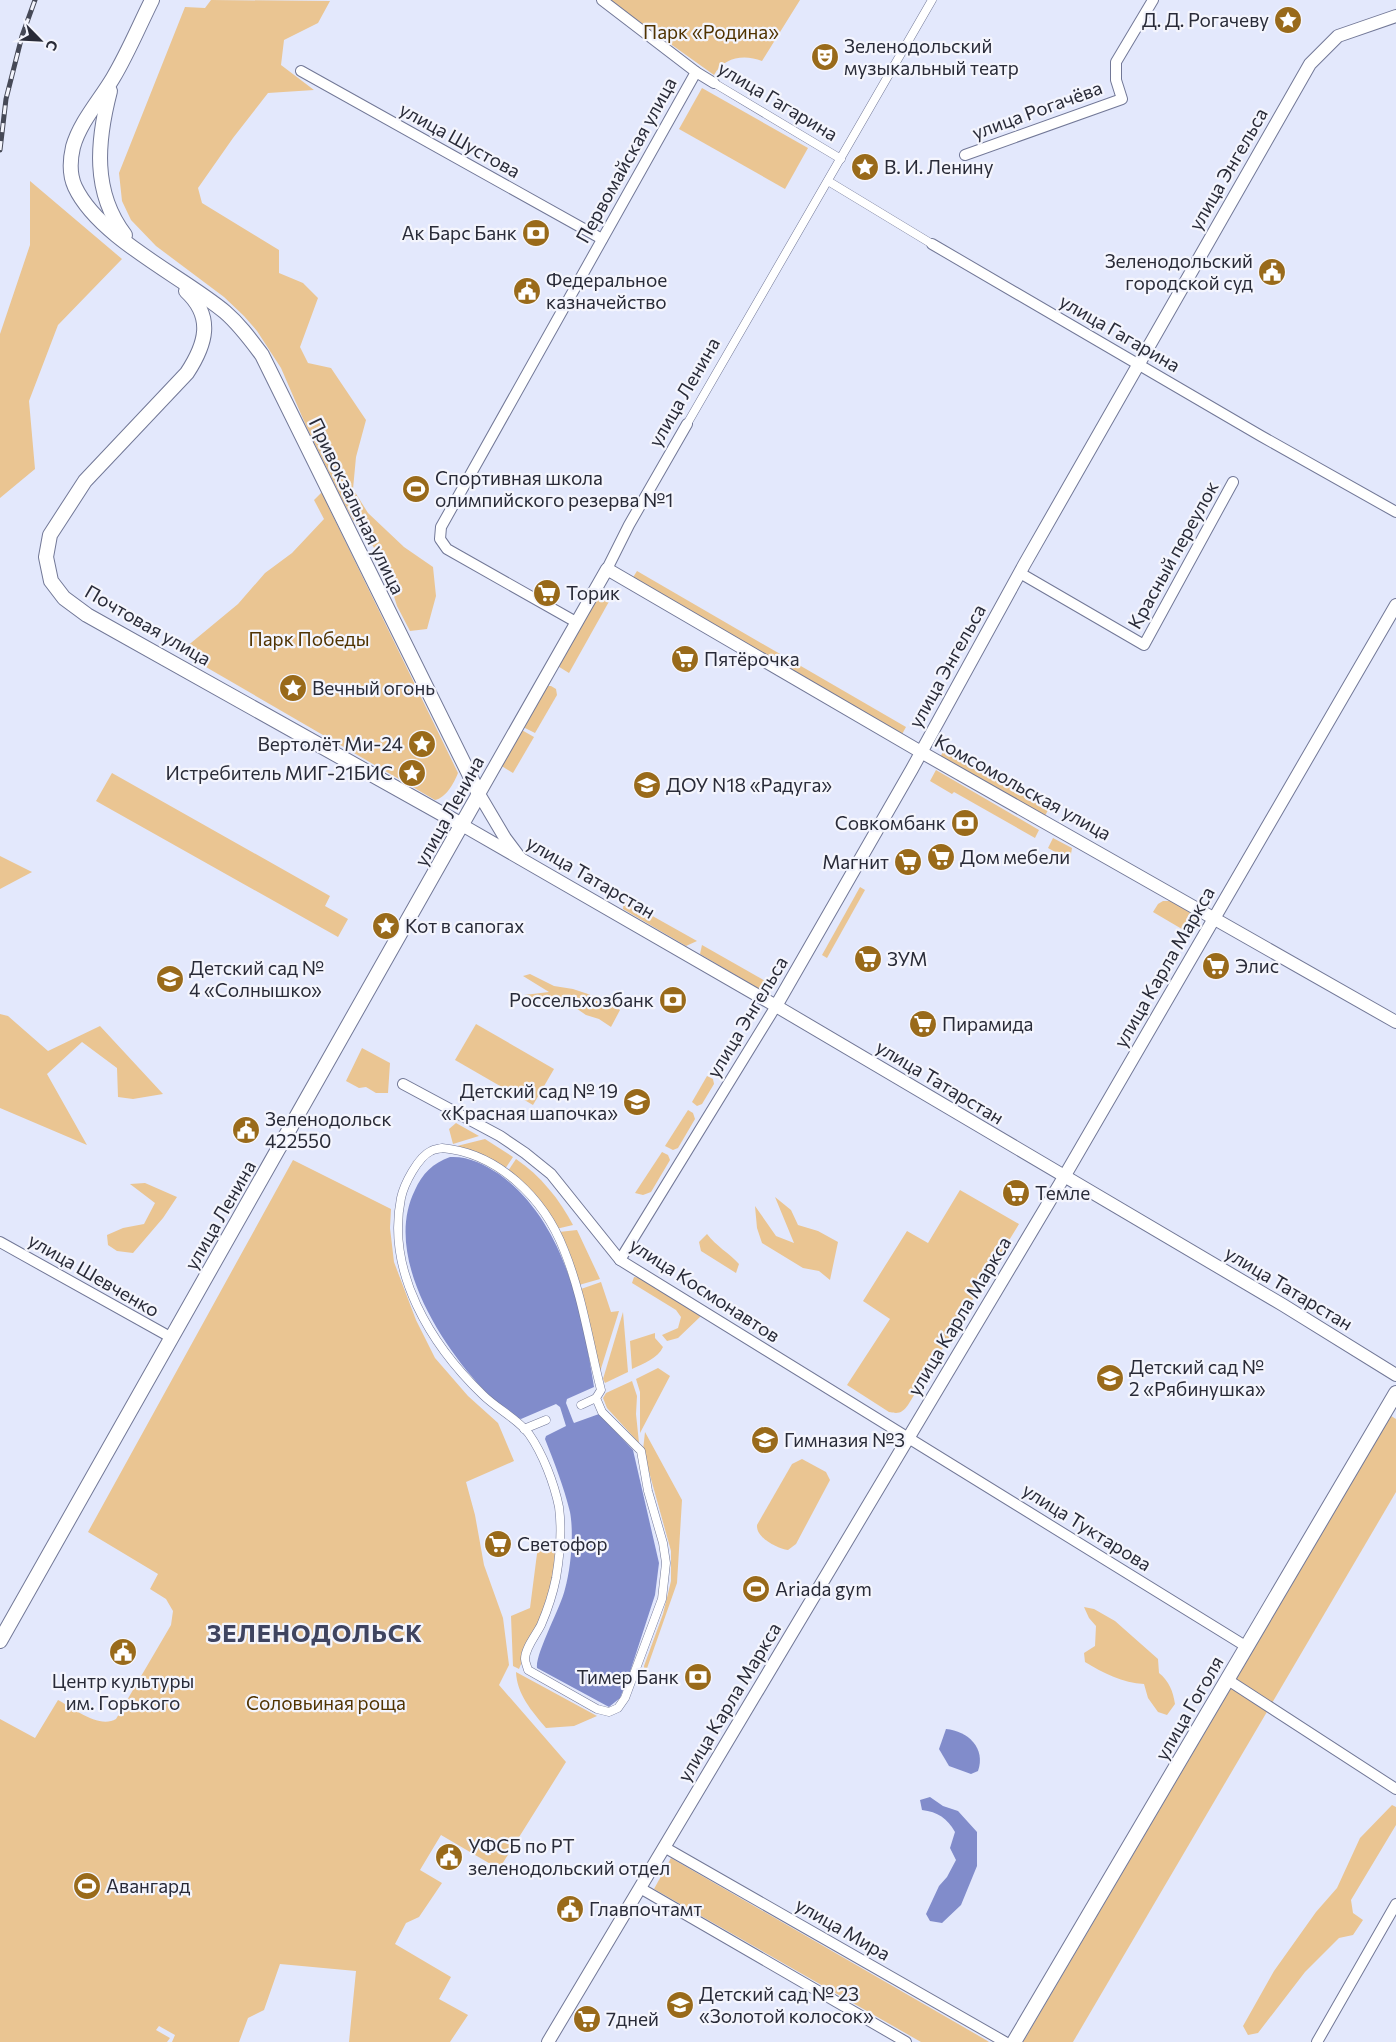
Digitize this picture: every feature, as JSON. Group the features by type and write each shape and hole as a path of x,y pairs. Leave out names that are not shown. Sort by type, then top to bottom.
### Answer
{"main road":[{"path":"152,0 114,77 82,127 74,144 70,162 71,177 75,188 85,203 102,222 161,268"},
{"path":"114,77 104,113 100,164 104,192 110,213 136,249"},
{"name":"Привокзальная улица","path":"161,268 223,311 244,330 262,355 479,794"},
{"name":"Почтовая улица","path":"161,268 194,298 203,316 205,333 199,354 187,373 85,481 67,507 50,535 46,558 51,581 64,598 88,615 462,825"},
{"name":"улица Ленина","path":"0,1641 479,794"},
{"name":"улица Гоголя","path":"1014,2042 1246,1647 1394,1400"}],"street":[{"name":"улица Гагарина","path":"602,0 696,72 841,159"},
{"name":"улица Ленина","path":"479,794 607,569 629,525 932,0"},
{"name":"улица Рогачёва","path":"965,155 1122,99 1116,80 1116,62 1153,0"},
{"name":"улица Энгельса","path":"620,1260 776,1006 921,752 1138,364 1310,64 1338,36 1396,16"},
{"name":"улица Шустова","path":"301,71 602,239"},
{"name":"Первомайская улица","path":"576,622 447,549 440,539 441,527 696,72"},
{"name":"улица Гагарина","path":"828,181 932,244 1396,512"},
{"name":"Красный переулок","path":"1020,573 1144,645 1233,482"},
{"name":"Комсомольская улица","path":"607,569 921,752 1396,1022"},
{"name":"улица Карла Маркса","path":"548,2042 1064,1177 1396,605"},
{"path":"479,794 505,838 520,858"},
{"name":"улица Татарстан","path":"462,825 776,1006 1283,1305 1396,1375"},
{"name":"улица Космонавтов","path":"403,1084 525,1152 551,1174 620,1260 909,1437"},
{"path":"581,1405 596,1398 601,1390 577,1288 564,1249 552,1226 527,1190 512,1176 492,1163 456,1149 442,1148 430,1151 415,1167 403,1189 397,1232 402,1262 429,1330 443,1351 496,1408 524,1429 538,1451 552,1480 559,1507 561,1538 556,1579 542,1624 526,1653 525,1660 528,1670 597,1709 609,1712 618,1708 625,1698 662,1599 666,1563 663,1543 648,1491 641,1451 602,1412 596,1398"},
{"name":"улица Шевченко","path":"0,1242 172,1338"},
{"path":"524,1429 546,1420"},
{"name":"улица Туктарова","path":"909,1437 1246,1647"},
{"path":"1228,1680 1396,1789"},
{"name":"улица Мира","path":"664,1847 1004,2042"},
{"path":"640,1888 906,2042"},
{"path":"1317,2042 1396,1904"}],"green space":[{"path":"211,0 330,1 318,23 284,40 281,65 314,90 268,93 198,188 202,203 279,250 279,273 303,283 318,298 300,347 308,363 331,368 366,420 356,457 353,489 368,513 404,547 433,567 436,596 427,629 410,631 397,606 387,574 373,546 353,520 307,428 281,368 257,331 224,297 156,246 131,220 122,201 119,173 185,7 205,8"},
{"name":"Парк «Родина»","path":"609,0 800,0 762,61 748,58 735,59 723,64 714,75"},
{"path":"702,88 808,148 785,189 679,129"},
{"path":"30,181 122,259 58,325 29,401 35,469 0,498 0,334 30,245"},
{"name":"Парк Победы","path":"323,491 328,506 458,773 449,789 439,799 435,800 180,652 238,604 265,573 292,553 324,519 314,500"},
{"path":"637,571 906,727 901,736 632,579"},
{"path":"598,590 611,598 569,673 556,665"},
{"path":"545,686 551,686 556,689 557,695 535,733 521,726"},
{"path":"520,729 534,737 513,773 500,765"},
{"path":"945,749 1049,808 1045,816 940,757"},
{"path":"936,770 1039,830 1035,838 954,792 952,794 930,781"},
{"path":"112,773 330,896 325,906 348,919 338,937 96,801"},
{"path":"1053,838 1072,848 1070,860 1048,848"},
{"path":"0,856 32,872 0,889"},
{"path":"860,887 865,890 827,958 822,955"},
{"path":"624,900 697,941 686,946 623,909"},
{"path":"1163,901 1173,901 1196,917 1197,926 1192,935 1153,912 1158,904"},
{"path":"702,945 774,986 764,992 700,954"},
{"path":"530,974 554,986 573,989 606,1000 620,1010 611,1027 599,1019 586,1015 567,1002 535,999 524,995 549,992 523,976"},
{"path":"0,1014 8,1016 48,1051 100,1026 163,1094 133,1099 118,1097 117,1068 82,1042 47,1074 87,1145 0,1108"},
{"path":"476,1024 554,1069 533,1105 455,1060"},
{"path":"362,1048 390,1063 388,1093 376,1093 366,1087 359,1088 346,1081"},
{"path":"707,1076 713,1079 714,1084 702,1104 697,1106 692,1102"},
{"path":"688,1110 693,1113 695,1119 678,1148 673,1150 665,1146"},
{"path":"456,1123 479,1136 453,1144 449,1129"},
{"path":"485,1139 513,1157 505,1169 476,1153 457,1146"},
{"path":"662,1152 668,1155 670,1160 651,1192 643,1195 635,1193"},
{"path":"516,1159 525,1165 549,1189 573,1225 556,1229 508,1171"},
{"name":"Соловьиная роща","path":"293,1160 391,1209 390,1228 394,1262 416,1320 435,1358 468,1396 498,1423 514,1461 466,1482 475,1515 484,1565 503,1618 509,1665 499,1685 566,1762 499,1869 441,1835 420,1870 442,1883 419,1917 406,1923 395,1944 451,1977 439,1999 468,2015 450,2042 349,2042 356,1971 280,1964 264,2010 248,2018 239,2042 172,2042 175,2035 159,2026 156,2030 170,2038 167,2042 0,2042 0,1719 35,1738 58,1700 94,1719 109,1721 116,1719 171,1625 173,1611 166,1599 150,1589 158,1574 88,1532"},
{"path":"145,1183 177,1197 163,1218 133,1253 117,1251 108,1245 107,1235 123,1228 144,1224 155,1203 130,1184"},
{"path":"960,1190 1019,1224 908,1405 900,1412 889,1412 847,1385 890,1319 863,1301 907,1231 928,1243"},
{"path":"775,1197 791,1210 798,1225 818,1231 838,1242 830,1280 819,1271 803,1268 762,1243 757,1228 755,1206 776,1236 794,1243"},
{"path":"577,1230 600,1279 579,1285 569,1251 559,1232"},
{"path":"707,1234 739,1264 736,1273 701,1251 699,1242"},
{"path":"634,1277 642,1278 701,1316 678,1338 667,1341 662,1335 678,1328 681,1317 676,1310 632,1283"},
{"path":"601,1282 611,1312 619,1311 599,1375 581,1289"},
{"path":"623,1312 628,1372 605,1383 603,1379"},
{"path":"655,1333 655,1338 663,1347 661,1351 650,1360 632,1369 630,1341"},
{"path":"658,1368 670,1376 640,1433 640,1392 636,1379"},
{"path":"632,1381 637,1396 636,1414 639,1443 607,1408 603,1398 606,1393"},
{"path":"1391,1416 1396,1419 1396,1492 1073,2042 1023,2042"},
{"path":"645,1432 682,1500 677,1583 645,1674 644,1666 663,1614 671,1581 671,1551 643,1450"},
{"path":"802,1459 826,1472 830,1480 796,1544 788,1550 773,1545 763,1538 757,1525 792,1464"},
{"path":"556,1541 553,1578 539,1622 519,1669 513,1666 511,1616 530,1608 538,1546"},
{"path":"1084,1607 1094,1609 1115,1621 1158,1659 1159,1673 1170,1687 1175,1704 1167,1715 1158,1712 1148,1698 1144,1684 1128,1682 1113,1677 1085,1662 1084,1653 1095,1646 1096,1626 1089,1618"},
{"path":"516,1672 597,1716 574,1726 546,1728 522,1695"},
{"path":"1392,1805 1396,1807 1396,1825 1351,1900 1353,1913 1363,1920 1353,1935 1339,1938 1305,1972 1258,2033 1248,2035 1243,2026 1274,1971 1316,1912 1337,1888 1360,1838"},
{"path":"671,1858 989,2042 921,2042 654,1889"}],"water":[{"path":"450,1157 476,1161 499,1174 522,1194 540,1217 555,1242 567,1270 583,1328 594,1387 567,1399 566,1403 573,1421 574,1423 599,1414 633,1450 659,1563 655,1595 629,1675 620,1698 609,1707 537,1668 540,1652 565,1589 571,1550 572,1530 570,1512 562,1484 545,1439 546,1436 566,1426 560,1407 556,1404 521,1419 510,1414 500,1406 465,1369 449,1347 433,1322 420,1296 411,1269 406,1241 407,1215 415,1190 429,1170 438,1162"},
{"path":"946,1729 961,1733 973,1742 979,1755 978,1771 971,1774 949,1766 939,1749"},
{"path":"930,1797 943,1806 958,1811 977,1832 977,1866 961,1905 942,1923 930,1921 926,1914 939,1886 947,1877 956,1860 950,1848 955,1832 942,1816 922,1810 920,1800"}],"railway":[{"path":"0,150 6,99 22,36 35,0"}],"place":[{"name":"Д. Д. Рогачеву","path":"1288,20"},
{"name":"Зеленодольский музыкальный театр","path":"825,57"},
{"name":"В. И. Ленину","path":"865,167"},
{"name":"Ак Барс Банк","path":"536,233"},
{"name":"Зеленодольский городской суд","path":"1272,272"},
{"name":"Федеральное казначейство","path":"527,291"},
{"name":"Спортивная школа олимпийского резерва №1","path":"416,489"},
{"name":"Торик","path":"547,593"},
{"name":"Пятёрочка","path":"685,659"},
{"name":"Вечный огонь","path":"293,688"},
{"name":"Вертолёт Ми-24","path":"422,744"},
{"name":"Истребитель МИГ-21БИС","path":"412,773"},
{"name":"ДОУ N18 «Радуга»","path":"647,785"},
{"name":"Совкомбанк","path":"965,823"},
{"name":"Дом мебели","path":"941,857"},
{"name":"Магнит","path":"908,862"},
{"name":"Кот в сапогах","path":"386,926"},
{"name":"ЗУМ","path":"868,959"},
{"name":"Элис","path":"1216,966"},
{"name":"Детский сад № 4 «Солнышко»","path":"170,979"},
{"name":"Россельхозбанк","path":"673,1000"},
{"name":"Пирамида","path":"923,1024"},
{"name":"Детский сад № 19 «Красная шапочка»","path":"637,1102"},
{"name":"Зеленодольск 422550","path":"246,1130"},
{"name":"Темле","path":"1016,1193"},
{"name":"Детский сад № 2 «Рябинушка»","path":"1110,1378"},
{"name":"Гимназия №3","path":"765,1440"},
{"name":"Светофор","path":"498,1544"},
{"name":"Ariada gym","path":"756,1589"},
{"name":"Центр культуры им. Горького","path":"123,1652"},
{"name":"Тимер Банк","path":"698,1677"},
{"name":"УФСБ по РТ зеленодольский отдел","path":"449,1857"},
{"name":"Авангард","path":"87,1886"},
{"name":"Главпочтамт","path":"570,1909"},
{"name":"Детский сад № 23 «Золотой колосок»","path":"680,2005"},
{"name":"7дней","path":"587,2019"}],"district":[{"name":"ЗЕЛЕНОДОЛЬСК","path":"315,1634"}]}
